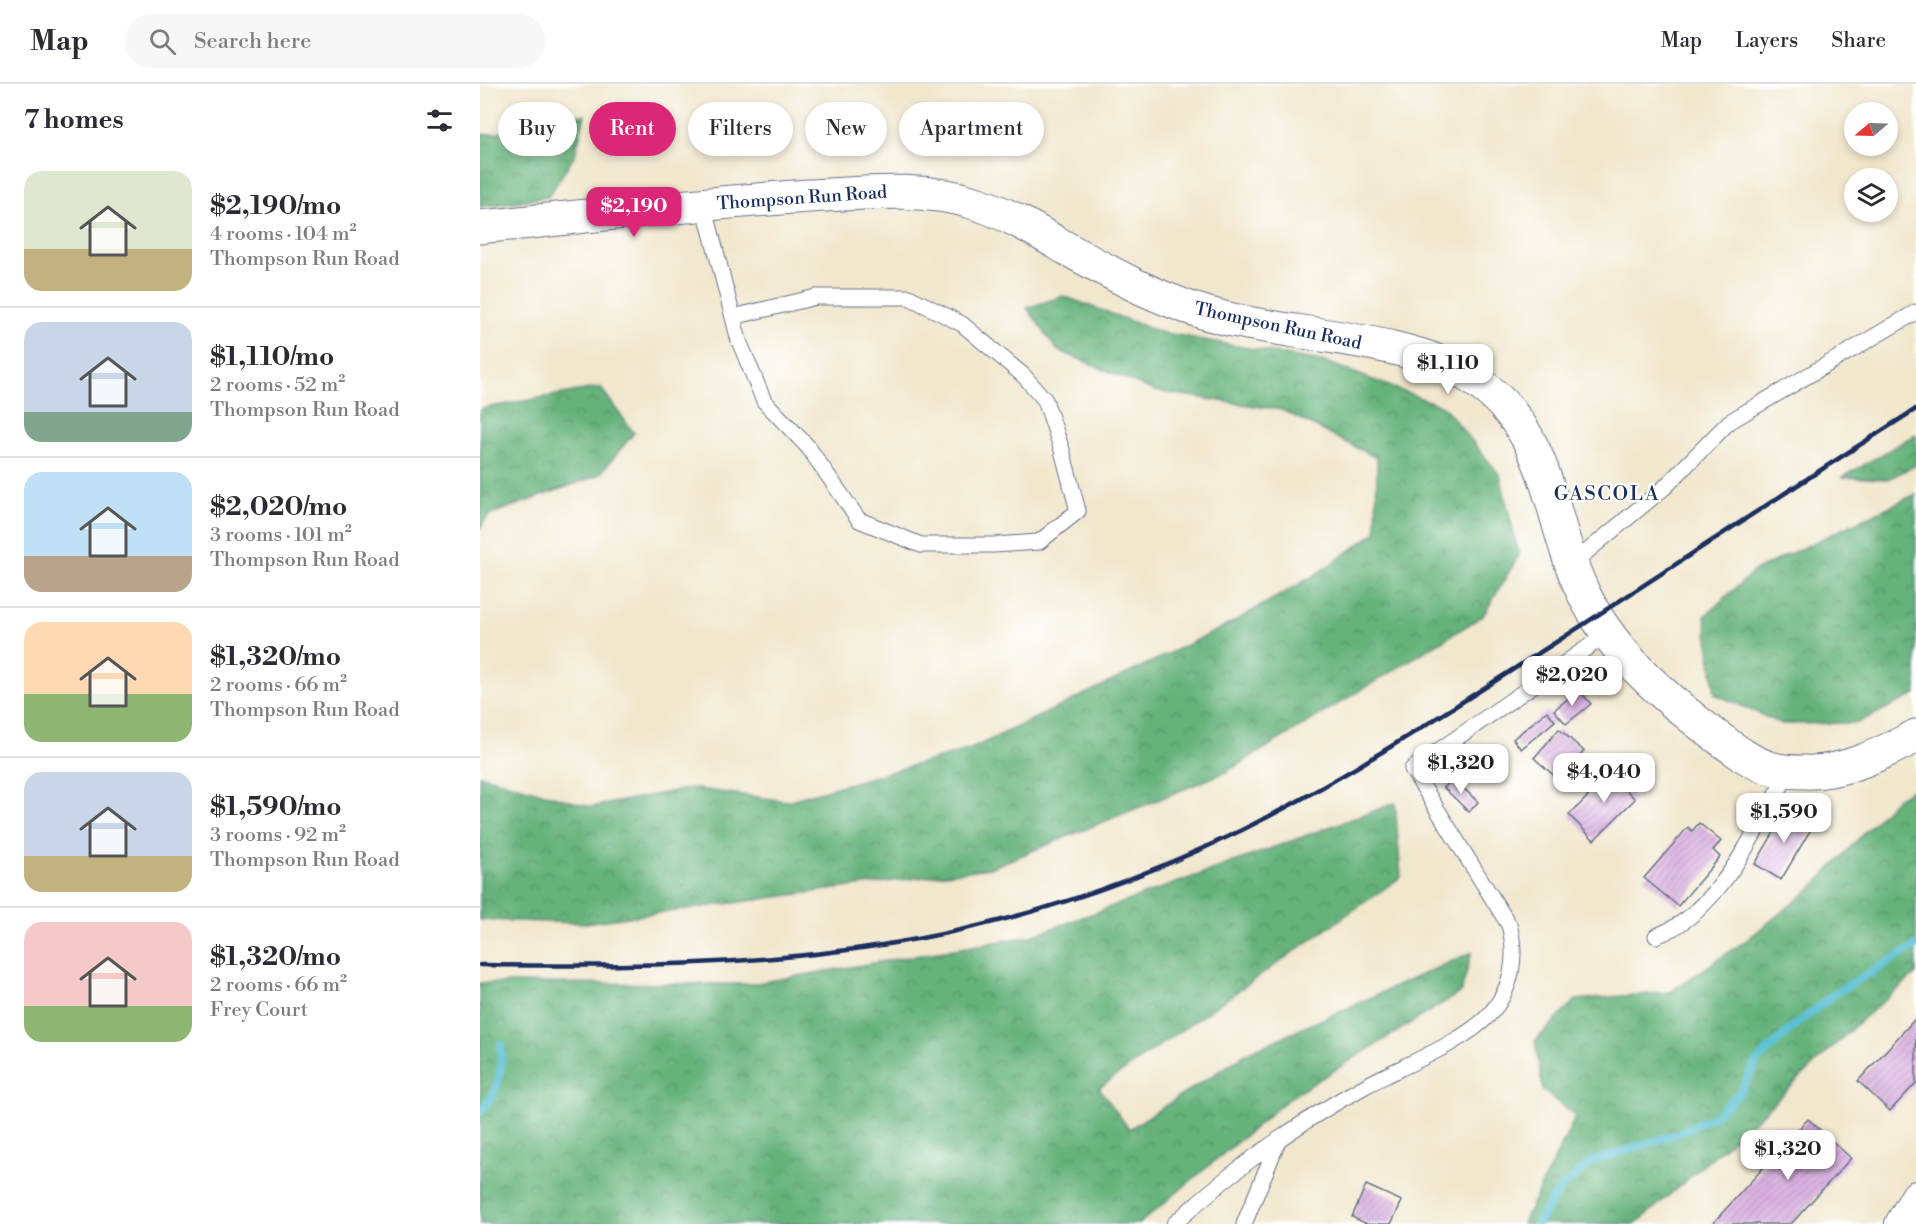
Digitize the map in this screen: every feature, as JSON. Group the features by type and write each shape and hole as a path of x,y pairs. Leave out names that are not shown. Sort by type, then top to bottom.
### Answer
{"street":[{"name":"Thompson Run Road","path":"480,227 704,205 886,191 946,196 978,204 1016,219 1136,287 1184,307 1224,318 1396,349 1439,362 1471,378 1497,399 1532,445 1545,473 1572,564 1595,616 1607,634 1639,671 1695,720 1736,751 1769,768 1809,773 1845,766 1884,753 1916,736"},
{"path":"1900,1224 1916,1196"}],"lane":[{"path":"704,205 733,317 740,341 764,401 808,447 859,520 921,545 993,545 1040,542 1078,511 1062,450 1045,400 1024,376 962,324 909,297 816,297 733,317"},
{"path":"1572,564 1665,487 1729,422 1916,312"},
{"path":"1174,1224 1202,1198 1279,1139 1365,1086 1471,1030 1490,1014 1505,991 1512,973 1514,943 1509,926 1412,769 1607,634"},
{"path":"1656,936 1675,929 1706,904 1728,876 1790,771"},
{"path":"1244,1224 1279,1139"}],"green space":[{"path":"577,115 585,115 577,147"},
{"path":"498,133 498,156 574,156 548,197 480,207 480,135"},
{"path":"1063,296 1160,332 1326,362 1444,407 1500,475 1519,555 1483,616 1226,772 990,868 585,923 480,920 480,775 591,807 691,788 787,801 971,749 1228,625 1315,575 1376,532 1377,458 1282,410 1154,391 1057,350 1027,308"},
{"path":"600,387 634,433 599,475 489,515 480,528 480,409"},
{"path":"1916,434 1916,465 1888,479 1843,477"},
{"path":"1916,494 1916,694 1857,723 1782,724 1715,694 1705,616 1754,571"},
{"path":"1916,787 1916,974 1861,1020 1761,1115 1636,1224 1522,1224 1576,1116 1543,1091 1535,1041 1576,1000 1670,992 1748,939 1813,887 1896,799"},
{"path":"1395,803 1401,877 1099,1088 1129,1129 1249,1052 1472,952 1461,992 1291,1097 1139,1224 480,1224 480,983 751,984 1031,936"}],"building":[{"path":"1579,690 1591,704 1566,724 1554,710"},
{"path":"1547,711 1555,721 1521,749 1513,739"},
{"path":"1559,729 1584,751 1559,780 1534,758"},
{"path":"1620,765 1632,778 1623,787 1635,799 1594,840 1569,815"},
{"path":"1453,778 1478,802 1469,812 1444,788"},
{"path":"1788,809 1814,824 1781,880 1755,864"},
{"path":"1699,823 1721,841 1713,850 1720,857 1678,906 1644,878 1688,827 1692,831"},
{"path":"1916,1018 1916,1083 1890,1111 1858,1081"},
{"path":"1808,1119 1851,1158 1791,1224 1712,1224"},
{"path":"1366,1185 1402,1201 1391,1224 1367,1224 1352,1217"}],"waterway":[{"path":"1537,1224 1558,1191 1591,1162 1679,1133 1716,1115 1740,1092 1757,1061 1794,1026 1837,992 1916,946"},
{"path":"480,1112 491,1097 498,1081 501,1045"}],"railway":[{"path":"480,965 591,966 702,963 867,947 974,927 1077,898 1128,880 1227,837 1275,813 1379,754 1916,409"}],"district":[{"name":"GASCOLA","path":"1607,494"}]}
